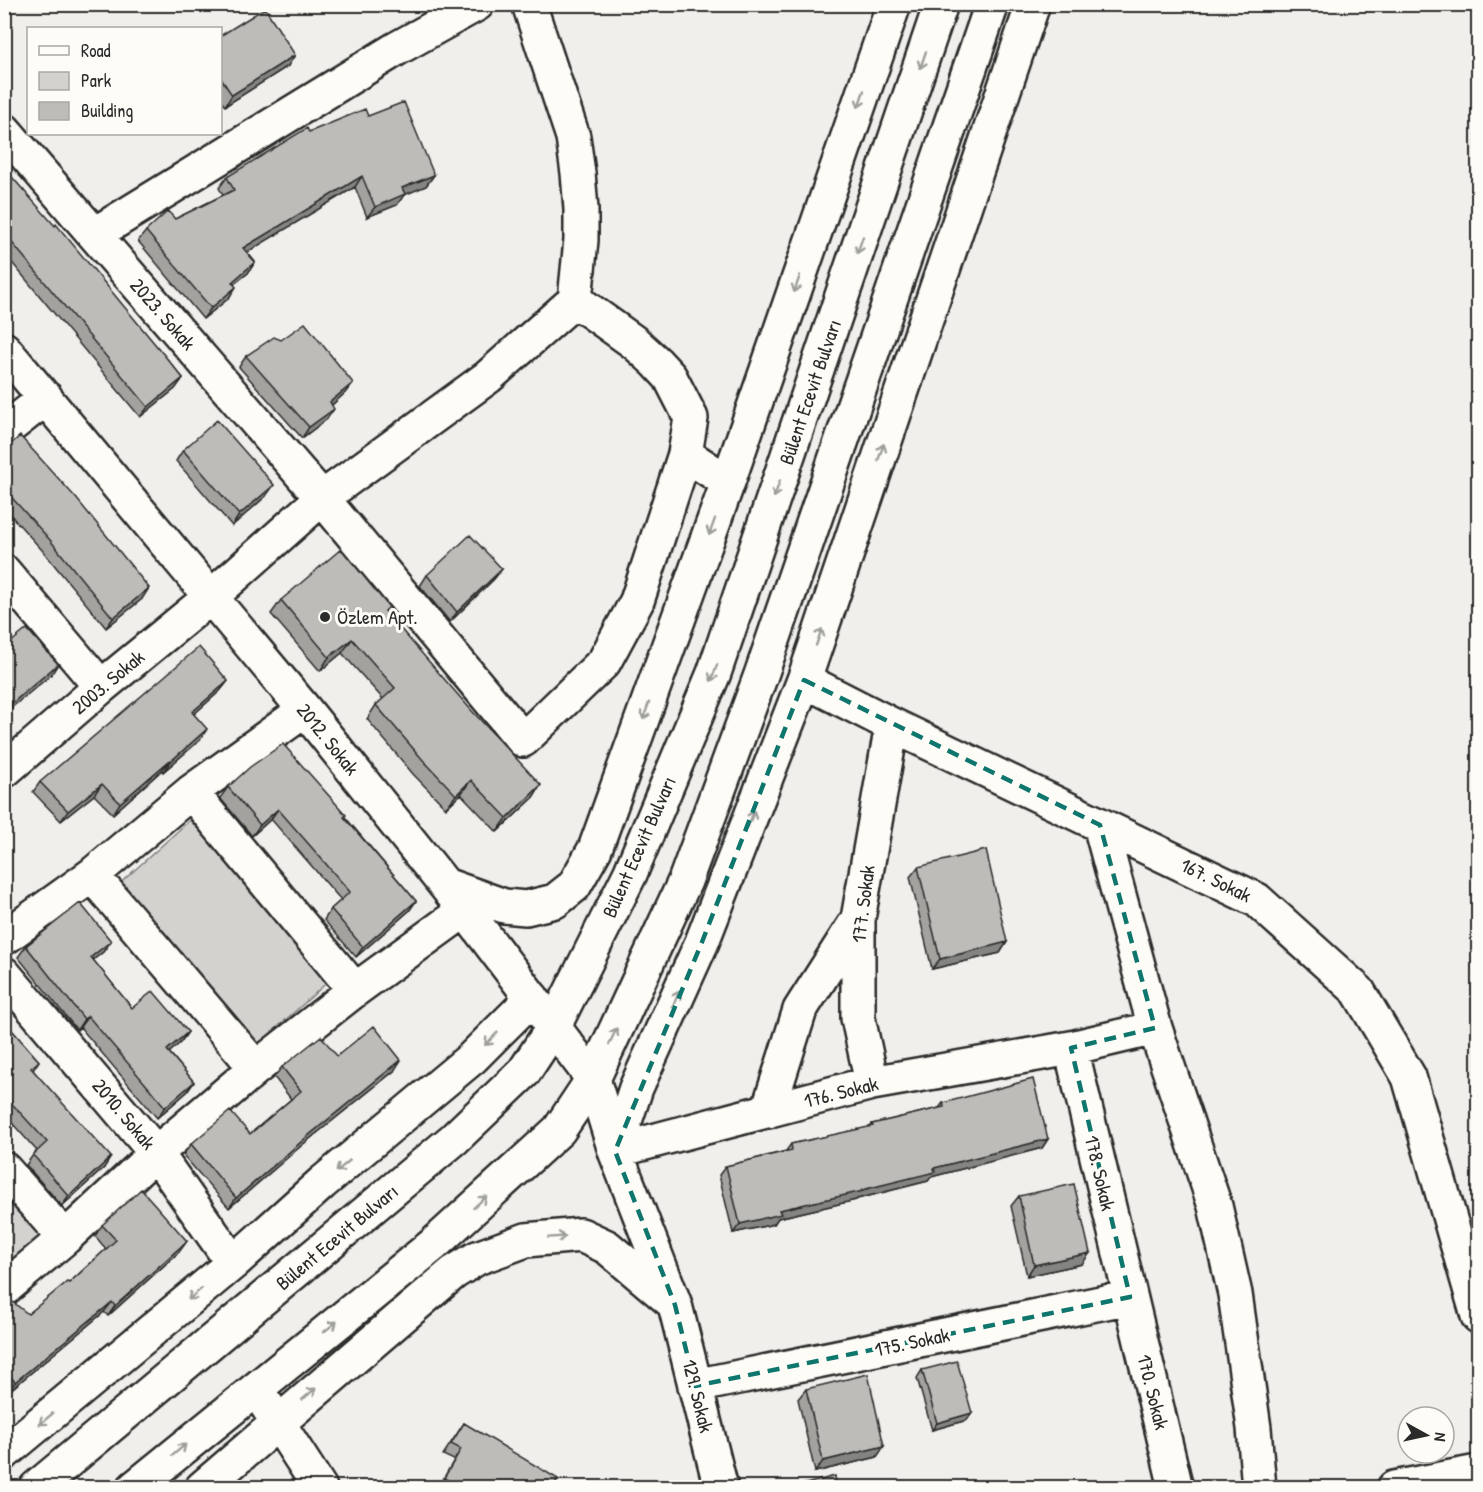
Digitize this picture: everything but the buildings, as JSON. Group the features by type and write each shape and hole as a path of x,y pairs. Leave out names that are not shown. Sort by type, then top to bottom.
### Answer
{"street":[{"path":"95,234 396,49 477,4"},
{"path":"529,4 573,137 580,209 580,250 575,300 635,343 670,377 691,418 685,454 728,483"},
{"path":"445,885 504,906 526,908 555,901 574,886 599,838 728,483 894,4"},
{"name":"Bülent Ecevit Bulvarı","path":"36,1488 454,1139 524,1072 553,1028 630,874 714,673 942,4"},
{"path":"134,1488 255,1387 433,1245 559,1130 593,1079 685,881 765,664 992,4"},
{"path":"615,1151 636,1088 702,942 804,680 1033,4"},
{"name":"2023. Sokak","path":"4,130 322,498 523,740 604,662 637,601 685,454"},
{"name":"2003. Sokak","path":"4,771 101,687 212,596 322,498 488,377 575,300"},
{"name":"2012. Sokak","path":"4,349 212,596 465,910 593,1079 615,1151"},
{"path":"4,431 46,398"},
{"path":"8,583 101,687"},
{"name":"167. Sokak","path":"804,680 1257,900 1358,991 1409,1077 1479,1316"},
{"path":"4,938 92,875 191,792 305,710"},
{"name":"177. Sokak","path":"872,1083 858,1018 858,919 892,724"},
{"path":"191,792 355,990"},
{"path":"1100,825 1155,1028 1215,1206 1233,1283 1254,1428 1259,1488"},
{"path":"92,875 256,1068"},
{"path":"4,1289 64,1238 156,1153 256,1068 355,990 465,910"},
{"path":"768,1111 800,1010 858,919"},
{"name":"2010. Sokak","path":"4,974 156,1153 233,1263"},
{"path":"4,1453 233,1263 322,1183 472,1058 532,998"},
{"name":"176. Sokak","path":"615,1151 872,1083 1071,1048 1155,1028"},
{"name":"178. Sokak","path":"1071,1048 1130,1297"},
{"name":"129. Sokak","path":"615,1151 675,1305 721,1488"},
{"path":"4,1169 64,1238"},
{"path":"202,1488 453,1273 477,1258 526,1240 581,1235 607,1247 675,1305"},
{"path":"433,1245 453,1273"},
{"name":"175. Sokak","path":"694,1386 1130,1297"},
{"name":"170. Sokak","path":"1130,1297 1176,1488"},
{"path":"255,1387 320,1488"},
{"path":"1394,1488 1479,1472"}],"highlighted area":[{"path":"804,680 1100,825 1155,1028 1071,1048 1130,1297 695,1386 675,1305 615,1151 702,942"}],"green space":[{"path":"190,820 332,978 259,1044 117,886"},
{"path":"4,1192 43,1237 4,1270"}],"place":[{"name":"Özlem Apt.","path":"325,617"}]}
